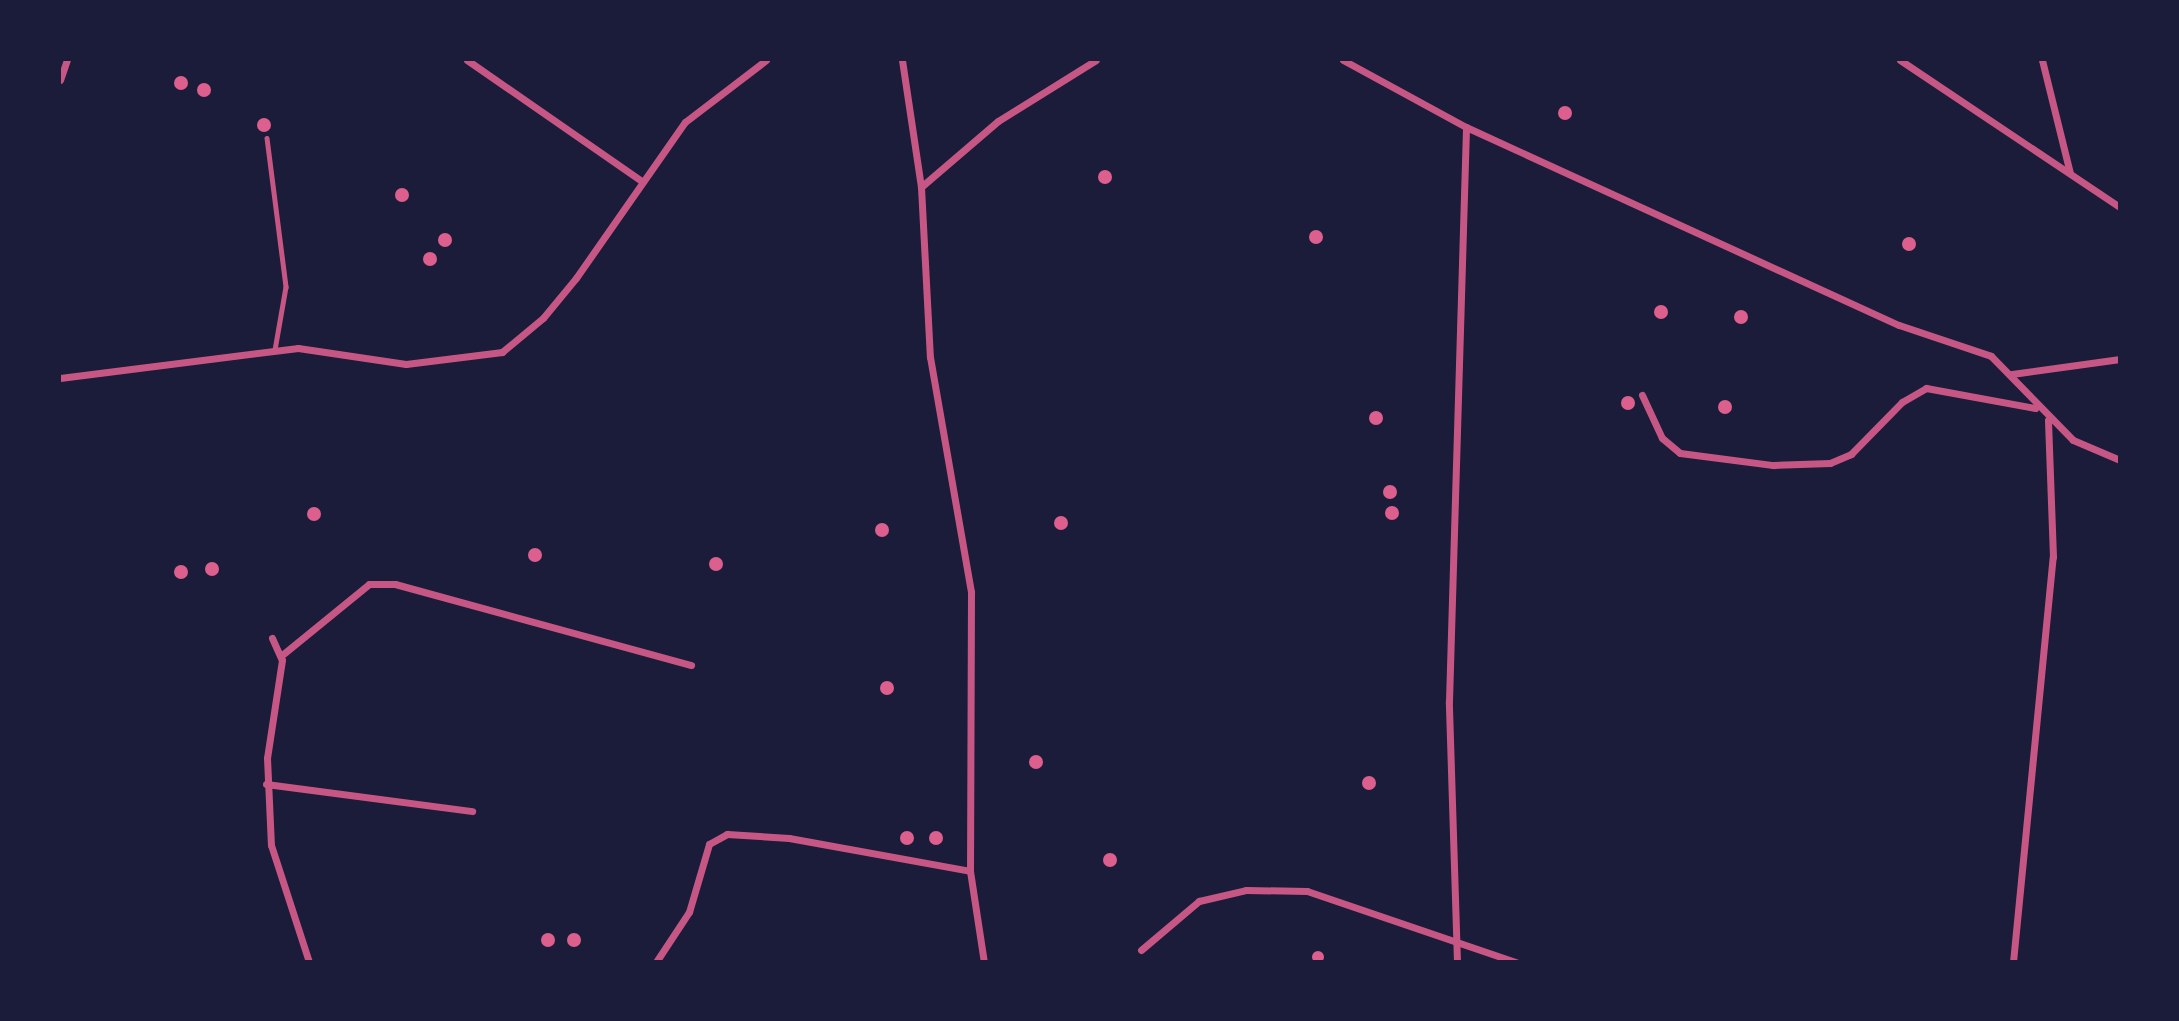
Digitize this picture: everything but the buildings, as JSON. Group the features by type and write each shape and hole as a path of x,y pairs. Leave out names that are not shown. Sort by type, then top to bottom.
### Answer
{"street":[{"path":"60,80 66,60"},
{"path":"467,60 642,181"},
{"path":"60,378 275,350 336,351 418,364 502,352 543,318 685,122 766,60"},
{"path":"902,60 921,187 930,357 971,592 970,871 984,961"},
{"path":"921,187 998,121 1096,60"},
{"path":"1343,60 1466,127 1899,325 1991,356 2012,374 2035,408 2048,420 2073,440 2119,460"},
{"path":"1900,60 2119,207"},
{"path":"2042,60 2070,173"},
{"path":"1457,961 1449,701 1466,127"},
{"path":"2012,374 2119,359"},
{"path":"1642,395 1662,438 1680,453 1773,465 1830,463 1852,454 1902,402 1926,388 2035,408"},
{"path":"2013,961 2053,557 2048,420"},
{"path":"282,655 369,584 395,584 691,665"},
{"path":"272,638 282,655 266,784 271,845 309,961"},
{"path":"266,784 472,811"},
{"path":"656,961 689,912 709,844 727,834 789,838 970,871"},
{"path":"1142,950 1199,901 1246,890 1307,891 1457,939 1516,961"}],"lane":[{"path":"267,138 286,287 275,350"}]}
